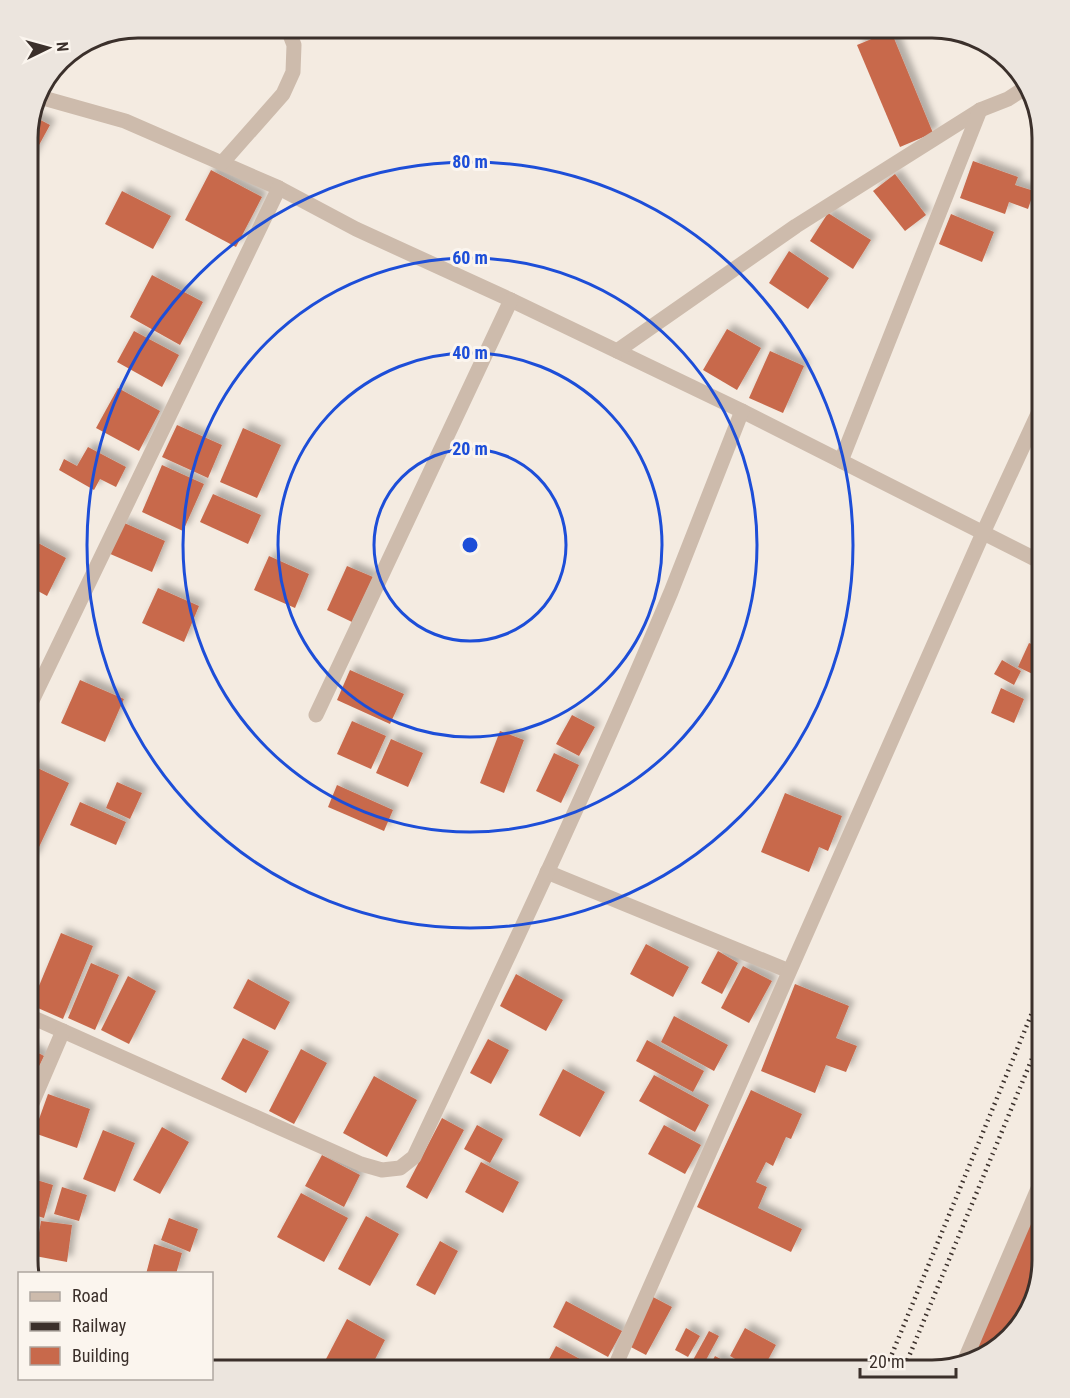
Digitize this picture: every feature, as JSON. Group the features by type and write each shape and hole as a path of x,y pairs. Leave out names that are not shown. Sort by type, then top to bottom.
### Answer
{"street":[{"path":"222,163 283,94 293,72 294,45 291,38"},
{"path":"617,351 796,226 980,110 1008,99 1021,91"},
{"path":"45,99 125,121 279,189 356,229 511,300 742,411 1032,558"},
{"path":"841,461 980,110"},
{"path":"38,688 279,189"},
{"path":"316,716 511,300"},
{"path":"38,1020 361,1164 382,1170 400,1168 414,1157 547,872 670,592 742,411"},
{"path":"618,1360 1032,427"},
{"path":"547,872 789,971"},
{"path":"38,1089 63,1031"},
{"path":"971,1353 1032,1204"}],"building":[{"path":"874,38 894,38 933,133 900,147 857,45"},
{"path":"39,119 50,125 38,147"},
{"path":"973,161 1018,177 1015,185 1032,190 1028,209 1009,202 1005,214 960,198"},
{"path":"211,170 262,197 236,247 185,220"},
{"path":"895,174 926,215 905,231 873,191"},
{"path":"122,191 171,216 153,249 105,224"},
{"path":"828,213 871,240 853,269 810,241"},
{"path":"951,214 994,232 982,262 939,244"},
{"path":"789,251 829,278 808,309 769,283"},
{"path":"152,275 203,302 180,345 130,317"},
{"path":"727,329 761,348 737,390 703,370"},
{"path":"134,331 179,355 162,387 117,362"},
{"path":"770,351 804,366 783,413 749,398"},
{"path":"118,388 160,411 139,451 96,428"},
{"path":"177,425 222,445 208,478 162,457"},
{"path":"243,428 281,445 257,498 220,482"},
{"path":"88,447 126,467 116,487 100,479 94,490 59,470 64,459 77,466"},
{"path":"162,465 204,484 183,531 142,512"},
{"path":"213,494 261,515 248,544 200,522"},
{"path":"122,522 165,541 152,572 108,553"},
{"path":"38,543 66,558 47,596 38,591"},
{"path":"269,556 309,574 295,608 254,590"},
{"path":"347,566 373,577 352,622 327,610"},
{"path":"158,588 199,606 184,642 142,623"},
{"path":"1029,643 1032,644 1032,674 1018,667"},
{"path":"1002,660 1021,671 1014,685 994,674"},
{"path":"350,670 404,694 390,724 337,700"},
{"path":"80,680 124,699 105,742 61,723"},
{"path":"1001,688 1024,699 1014,723 991,713"},
{"path":"572,715 595,727 579,756 556,744"},
{"path":"352,721 386,736 371,769 337,754"},
{"path":"500,731 524,740 504,793 480,783"},
{"path":"391,739 423,753 408,787 376,773"},
{"path":"554,753 579,765 561,803 536,791"},
{"path":"38,768 69,783 38,849"},
{"path":"117,782 142,793 130,819 106,808"},
{"path":"337,785 393,810 384,831 328,807"},
{"path":"785,793 842,816 828,851 819,847 809,872 761,852"},
{"path":"80,802 126,822 116,845 70,825"},
{"path":"61,933 93,946 63,1019 38,1008 38,988"},
{"path":"646,944 689,967 673,997 630,974"},
{"path":"718,951 738,963 722,994 701,983"},
{"path":"91,963 119,975 95,1030 68,1018"},
{"path":"743,966 772,981 749,1023 721,1008"},
{"path":"516,974 563,1000 546,1031 500,1006"},
{"path":"128,976 156,991 129,1044 101,1030"},
{"path":"248,979 290,1002 275,1030 233,1008"},
{"path":"795,984 849,1006 836,1038 857,1046 846,1072 826,1065 815,1093 761,1071"},
{"path":"674,1016 728,1045 714,1071 661,1042"},
{"path":"243,1038 269,1051 246,1093 221,1079"},
{"path":"488,1039 509,1050 491,1084 470,1073"},
{"path":"647,1040 704,1071 693,1092 636,1061"},
{"path":"301,1049 327,1063 294,1124 269,1111"},
{"path":"38,1053 44,1056 38,1068"},
{"path":"563,1069 605,1092 580,1137 539,1115"},
{"path":"654,1075 709,1105 695,1132 639,1101"},
{"path":"374,1076 417,1100 387,1157 343,1133"},
{"path":"751,1090 802,1114 791,1139 786,1137 773,1166 766,1162 756,1182 767,1187 758,1208 802,1229 791,1252 697,1207"},
{"path":"48,1094 90,1109 77,1148 38,1134 38,1122"},
{"path":"442,1118 464,1130 427,1199 406,1187"},
{"path":"477,1125 503,1139 490,1163 464,1149"},
{"path":"664,1125 701,1145 685,1174 648,1154"},
{"path":"162,1127 189,1142 160,1194 133,1180"},
{"path":"103,1130 135,1143 115,1192 83,1179"},
{"path":"322,1155 360,1175 344,1207 305,1186"},
{"path":"481,1162 519,1182 503,1213 465,1192"},
{"path":"38,1180 53,1185 44,1218 38,1216"},
{"path":"62,1187 87,1195 79,1221 54,1214"},
{"path":"301,1193 348,1218 324,1262 277,1237"},
{"path":"1032,1212 1032,1274 1022,1305 1008,1327 999,1336 969,1353"},
{"path":"366,1216 399,1234 370,1286 338,1269"},
{"path":"169,1218 198,1229 190,1252 161,1240"},
{"path":"41,1221 72,1225 67,1262 38,1257"},
{"path":"440,1241 458,1251 435,1295 416,1285"},
{"path":"154,1244 182,1253 177,1272 147,1272"},
{"path":"653,1297 672,1307 646,1355 627,1345"},
{"path":"566,1301 622,1331 608,1357 553,1327"},
{"path":"347,1319 385,1340 375,1360 326,1359"},
{"path":"686,1328 700,1336 688,1357 675,1350"},
{"path":"745,1328 776,1345 768,1360 737,1360 730,1356"},
{"path":"709,1331 719,1336 706,1360 693,1360"},
{"path":"556,1346 582,1360 549,1360"}],"railway":[{"path":"890,1360 1032,1013"},
{"path":"908,1360 1032,1059"}]}
